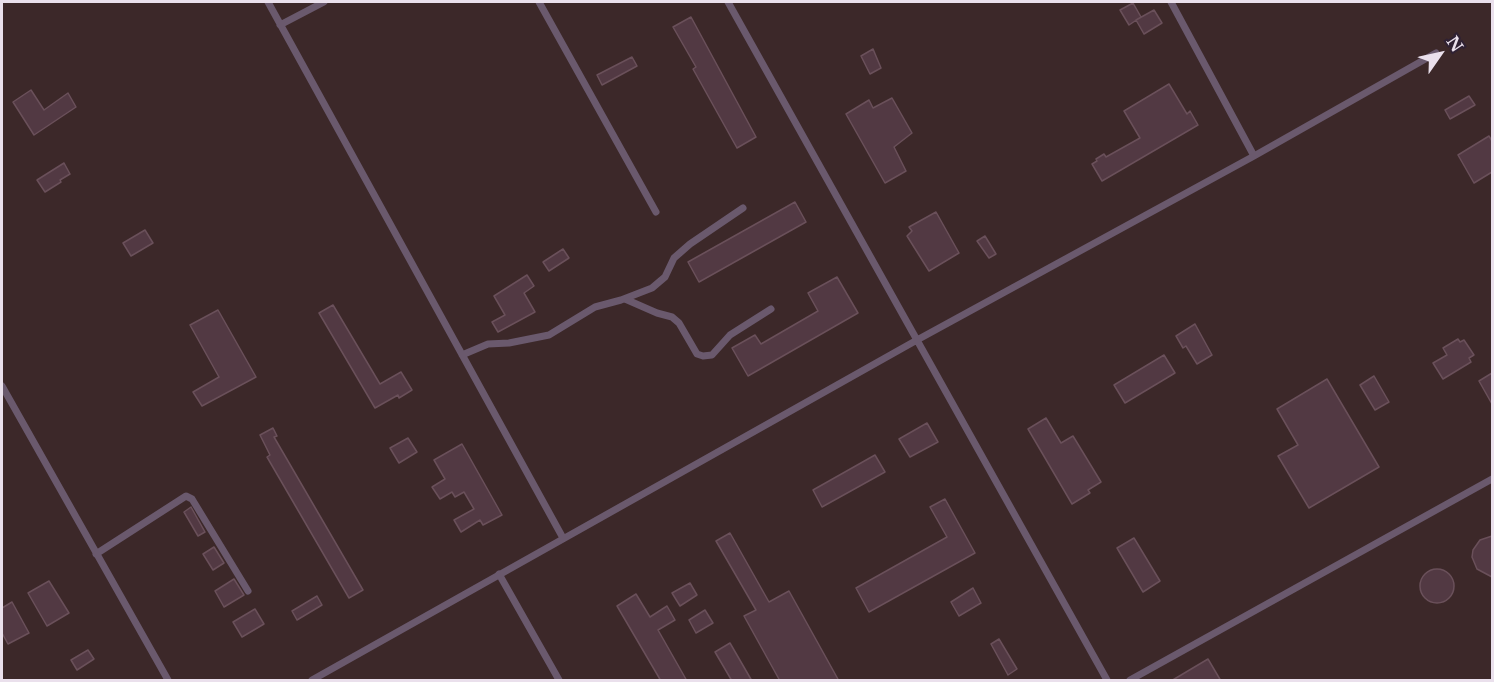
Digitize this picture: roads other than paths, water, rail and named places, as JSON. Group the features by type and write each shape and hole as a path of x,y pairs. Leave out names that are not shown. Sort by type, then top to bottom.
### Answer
{"lane":[{"path":"268,2 563,538"},
{"path":"280,25 324,2"},
{"path":"539,2 656,212"},
{"path":"728,2 1107,681"},
{"path":"1171,2 1254,156"},
{"path":"312,681 917,340 1254,156 1436,53"},
{"path":"462,355 488,344 509,343 549,335 595,307 625,299 652,288 665,277 674,258 690,244 743,208"},
{"path":"625,299 657,314 672,317 679,323 697,354 703,356 712,355 730,335 771,309"},
{"path":"2,386 168,681"},
{"path":"1130,681 1492,479"},
{"path":"96,554 186,496 192,499 248,591"},
{"path":"499,574 559,681"}]}
